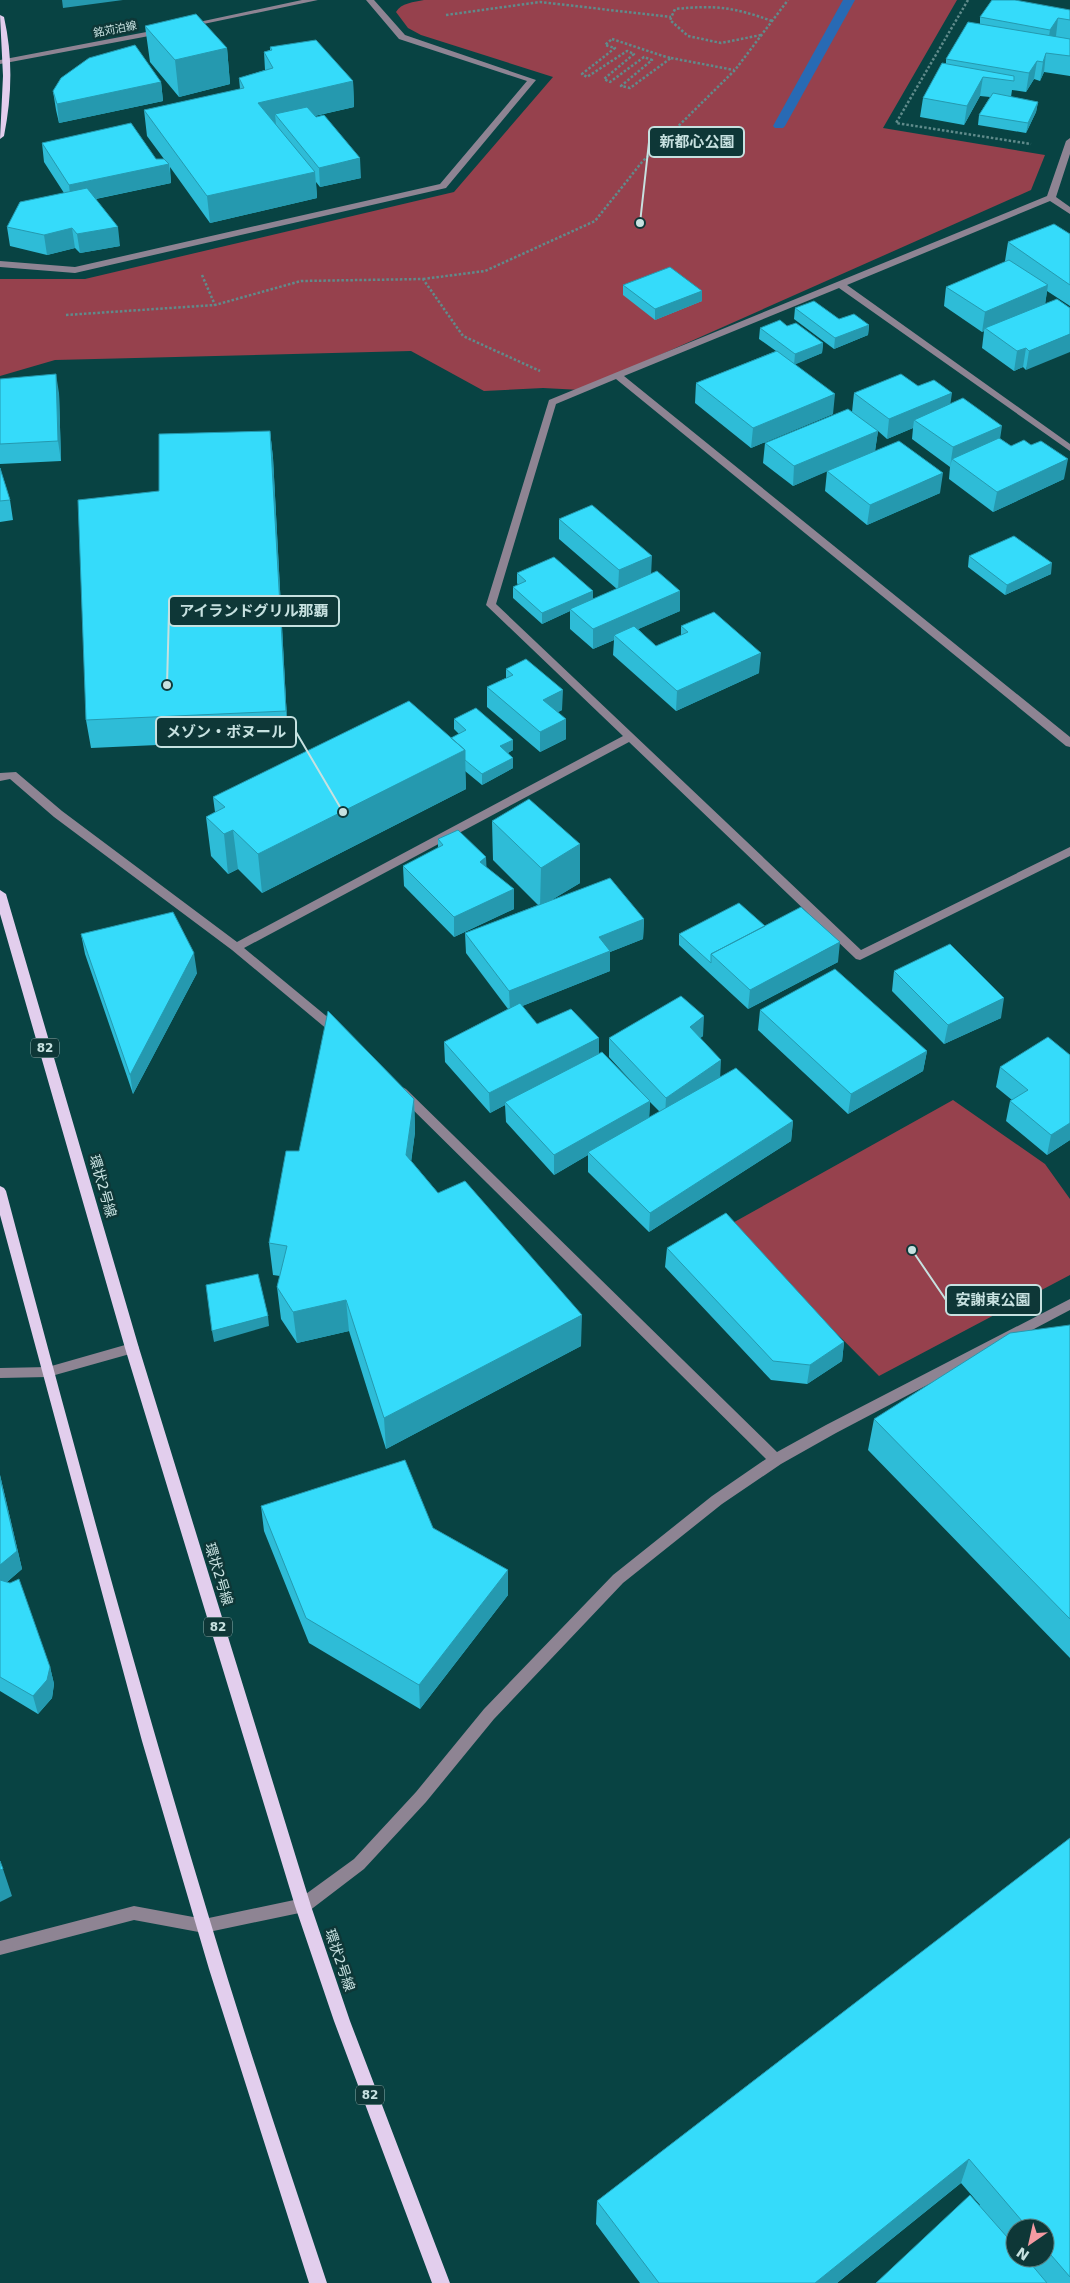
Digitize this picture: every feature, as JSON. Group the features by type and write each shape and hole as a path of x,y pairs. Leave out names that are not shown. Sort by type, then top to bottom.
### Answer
{"main road":[{"path":"0,17 4,62 4,122 0,136"},
{"name":"環状2号線","path":"0,894 132,1348 303,1906 342,2021 441,2283"},
{"path":"0,1191 48,1372 204,1926 318,2283"}],"street":[{"path":"184,26 314,0"},
{"path":"0,264 75,270 443,186 532,80 402,37 370,0"},
{"name":"銘苅泊線","path":"4,62 174,28"},
{"path":"1068,145 1050,198 552,402 491,605 860,956 1070,851"},
{"path":"1050,198 1070,211"},
{"path":"840,284 1070,448"},
{"path":"617,375 1070,743"},
{"path":"236,947 630,737"},
{"path":"0,777 12,775 58,814 236,947 350,1043"},
{"path":"393,1084 776,1460"},
{"path":"0,1948 134,1913 204,1926 303,1906 359,1864 421,1797 489,1714 618,1580 717,1500 776,1460 1070,1304"},
{"path":"0,1373 48,1372 132,1348"}],"path":[{"path":"66,315 215,304 301,281 423,279 485,271 595,221 642,162 735,70 788,0"},
{"path":"968,0 896,122 1068,145"},
{"path":"442,15 540,2 581,4 671,17"},
{"path":"761,35 721,43 688,36 670,20 675,9 707,6 738,9 772,21"},
{"path":"672,57 630,88 621,86 652,60 644,57 610,82 604,79 634,54 627,51 587,77 582,74 615,48 605,45 612,39 672,57 735,70"},
{"path":"200,271 215,304"},
{"path":"423,279 463,336 581,390"}],"shaded area":[{"path":"424,0 957,0 883,128 1045,155 1031,190 581,390 543,388 484,391 411,351 55,360 0,376 0,279 85,279 454,192 553,77 421,35 408,28 396,12 404,5"},
{"path":"953,1100 1045,1164 1070,1199 1070,1275 879,1376 729,1225"}],"building":[{"path":"992,0 1015,0 1070,10 1070,20 1058,18 1050,30 980,17"},
{"path":"196,14 227,48 175,60 145,26"},
{"path":"968,22 1070,39 1070,56 1046,53 1043,62 1037,61 1029,73 946,59"},
{"path":"316,40 353,81 258,103 315,172 207,196 144,110 244,88 239,78 273,68 264,52 272,50 270,47"},
{"path":"135,45 161,82 57,104 53,91 61,78 89,58"},
{"path":"942,63 1014,76 1014,81 983,77 967,106 923,98"},
{"path":"993,93 1038,102 1028,123 979,115"},
{"path":"307,107 316,117 324,115 360,158 319,168 275,114"},
{"path":"131,123 156,159 164,159 169,164 69,185 42,143"},
{"path":"87,188 118,227 77,234 72,228 44,235 7,227 20,202"},
{"path":"1054,224 1070,234 1070,285 1008,242"},
{"path":"1009,260 1048,285 985,312 946,287"},
{"path":"670,267 702,291 655,309 623,285"},
{"path":"1057,299 1070,308 1070,334 1029,351 1026,348 1017,351 985,328"},
{"path":"814,301 839,319 854,314 869,325 835,338 795,308"},
{"path":"780,320 787,326 796,323 823,343 795,354 760,328"},
{"path":"777,351 835,394 753,428 696,383"},
{"path":"56,374 58,441 0,444 0,379"},
{"path":"901,374 918,386 934,380 952,393 889,419 854,393"},
{"path":"963,398 1002,426 953,447 914,420"},
{"path":"848,409 878,431 794,466 765,443"},
{"path":"270,431 286,711 86,720 78,500 159,491 159,434"},
{"path":"999,438 1011,446 1024,440 1031,445 1041,441 1068,459 997,492 952,459"},
{"path":"899,441 943,473 870,505 827,471"},
{"path":"0,468 10,500 0,501"},
{"path":"592,505 652,556 619,570 559,519"},
{"path":"1014,536 1052,563 1007,585 969,556"},
{"path":"554,557 593,591 542,613 513,587 526,581 517,573"},
{"path":"657,571 680,591 593,629 570,609"},
{"path":"714,612 761,653 677,691 614,635 634,626 656,646 688,632 681,626"},
{"path":"526,659 563,690 543,700 566,719 540,732 487,687 513,675 506,669"},
{"path":"409,701 465,750 258,854 233,830 224,834 206,817 225,807 213,797"},
{"path":"476,708 513,740 500,746 513,758 482,774 465,760 465,750 451,738 466,730 454,719"},
{"path":"529,799 580,844 541,868 492,821"},
{"path":"458,830 486,857 480,862 514,889 454,917 403,866 443,845 438,839"},
{"path":"610,878 644,919 599,937 610,951 509,991 465,933"},
{"path":"739,903 765,926 711,954 711,963 679,934"},
{"path":"801,907 840,942 750,990 711,954"},
{"path":"173,912 194,953 130,1075 81,934"},
{"path":"950,944 1004,998 948,1025 894,971"},
{"path":"835,969 927,1051 851,1094 760,1010"},
{"path":"681,996 704,1016 690,1027 721,1060 666,1098 609,1038"},
{"path":"520,1003 537,1024 571,1009 599,1038 489,1093 444,1042"},
{"path":"328,1011 414,1099 406,1155 438,1193 465,1181 582,1315 384,1418 346,1300 293,1312 277,1287 287,1246 269,1243 286,1151 299,1151"},
{"path":"1048,1037 1070,1055 1070,1123 1051,1135 1010,1101 1028,1090 1000,1067"},
{"path":"602,1052 650,1101 554,1155 505,1102"},
{"path":"736,1068 793,1121 650,1213 588,1152"},
{"path":"726,1213 844,1342 810,1365 773,1361 667,1248"},
{"path":"258,1274 268,1316 212,1331 206,1285"},
{"path":"1070,1325 1070,1619 874,1419 1010,1333"},
{"path":"405,1460 433,1528 508,1570 419,1685 306,1618 261,1506"},
{"path":"0,1478 17,1551 0,1565"},
{"path":"19,1579 50,1667 47,1680 33,1696 0,1677 0,1580 10,1583"},
{"path":"1070,1838 1070,2277 1055,2260 1055,2218 1019,2218 969,2159 815,2283 659,2283 597,2201"},
{"path":"970,2195 1005,2235 1005,2268 1034,2268 1047,2283 876,2283"}],"waterway":[{"path":"779,126 849,0"}],"place":[{"name":"新都心公園","path":"640,223"},
{"name":"アイランドグリル那覇","path":"167,685"},
{"name":"メゾン・ボヌール","path":"343,812"},
{"name":"安謝東公園","path":"912,1250"}]}
